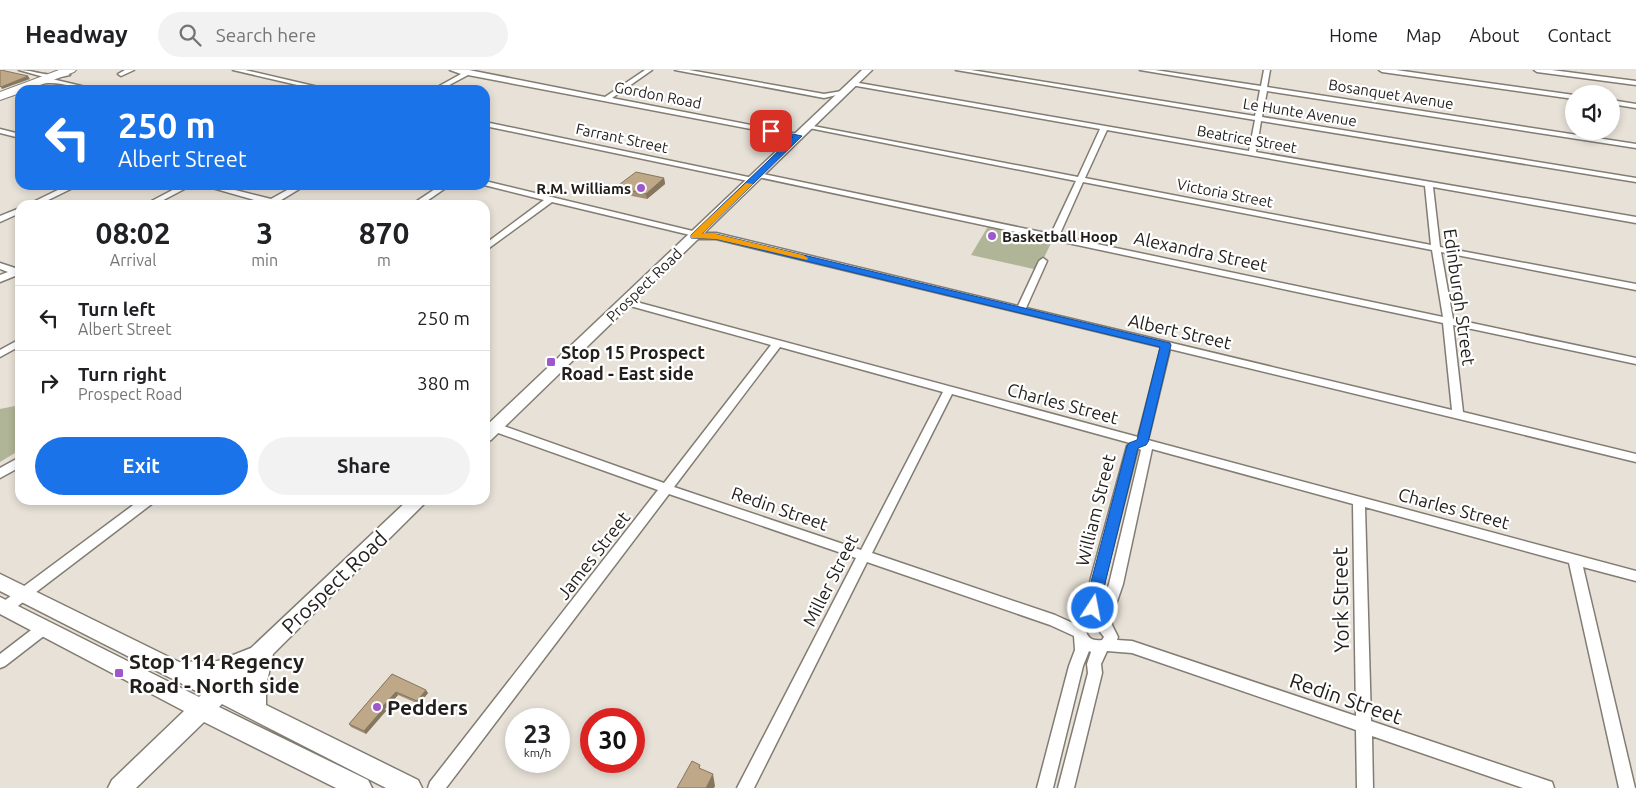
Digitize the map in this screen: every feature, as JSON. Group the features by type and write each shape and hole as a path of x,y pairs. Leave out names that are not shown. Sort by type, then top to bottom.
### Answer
{"highway":[{"path":"38,85 69,72 80,70"},
{"path":"30,85 52,79"},
{"path":"0,96 15,90"},
{"path":"0,100 15,94"}],"main road":[{"name":"Prospect Road","path":"490,432 803,132 828,99 842,93 867,70"},
{"name":"Prospect Road","path":"120,788 414,505"},
{"path":"0,582 410,788"},
{"path":"3,606 202,710 360,788"},
{"path":"178,670 218,670 263,651"},
{"path":"255,710 255,686 263,651"}],"street":[{"path":"22,70 74,85"},
{"path":"121,74 131,70"},
{"path":"236,70 305,85"},
{"name":"Gordon Road","path":"453,70 470,71 606,99 803,132"},
{"path":"606,99 649,70"},
{"path":"678,70 828,99"},
{"name":"Le Hunte Avenue","path":"959,70 1636,180"},
{"name":"Bosanquet Avenue","path":"1143,70 1636,146"},
{"path":"1252,154 1268,70"},
{"path":"1382,70 1565,96"},
{"path":"1538,70 1636,83"},
{"path":"444,85 470,71"},
{"name":"Beatrice Street","path":"853,84 1636,220"},
{"path":"1620,103 1636,106"},
{"name":"Farrant Street","path":"490,125 756,177"},
{"path":"1054,237 1104,128"},
{"path":"0,131 15,135"},
{"name":"Victoria Street","path":"803,132 1080,179 1636,287"},
{"name":"Alexandra Street","path":"756,177 1054,237 1636,361"},
{"name":"Albert Street","path":"490,184 716,236 1636,458"},
{"name":"Edinburgh Street","path":"1429,184 1436,248 1448,320 1458,415"},
{"path":"43,200 64,190"},
{"path":"158,200 178,190"},
{"path":"223,190 256,200"},
{"path":"276,200 293,190"},
{"path":"424,200 438,190"},
{"path":"490,244 550,199"},
{"path":"0,219 15,212"},
{"path":"1020,310 1043,261"},
{"path":"0,266 15,270"},
{"path":"0,280 15,273"},
{"name":"Charles Street","path":"626,302 1636,576"},
{"name":"James Street","path":"436,788 778,343"},
{"path":"0,354 15,345"},
{"name":"William Street","path":"1066,788 1094,673 1094,664 1106,638 1105,616 1116,584 1147,450 1142,442 1166,345"},
{"name":"Miller Street","path":"745,788 949,390"},
{"name":"Redin Street","path":"490,432 667,489 1082,629"},
{"name":"William Street","path":"1045,788 1076,666 1082,653 1082,629 1092,611 1098,578 1133,446 1142,442"},
{"path":"0,474 15,464"},
{"name":"York Street","path":"1359,501 1365,788"},
{"path":"3,606 24,594 142,505"},
{"path":"1575,559 1627,788"},
{"path":"1098,622 1106,638 1090,646 1082,629 1098,622"},
{"path":"0,662 44,628"},
{"name":"Redin Street","path":"1106,638 1546,788"}],"green space":[{"path":"990,223 1054,237 1038,270 971,255"},
{"path":"15,406 15,453 0,462 0,409"}],"building":[{"path":"0,70 28,76 1,87"},
{"path":"636,172 664,178 646,194 616,187"},
{"name":"Pedders","path":"392,674 426,690 417,701 396,692 364,731 349,724"},
{"path":"692,761 700,765 699,768 713,774 706,788 677,788"}],"slow traffic":[{"path":"749,184 694,236 716,236 803,258"}],"place":[{"name":"R.M. Williams","path":"641,188"},
{"name":"Basketball Hoop","path":"992,236"},
{"name":"Stop 15 Prospect Road - East side","path":"551,362"},
{"name":"Stop 114 Regency Road - North side","path":"119,673"},
{"name":"Pedders","path":"377,707"}],"route":[{"path":"771,131 798,136 694,236 716,236 1166,345 1142,442 1133,446 1098,578 1093,608"}]}
